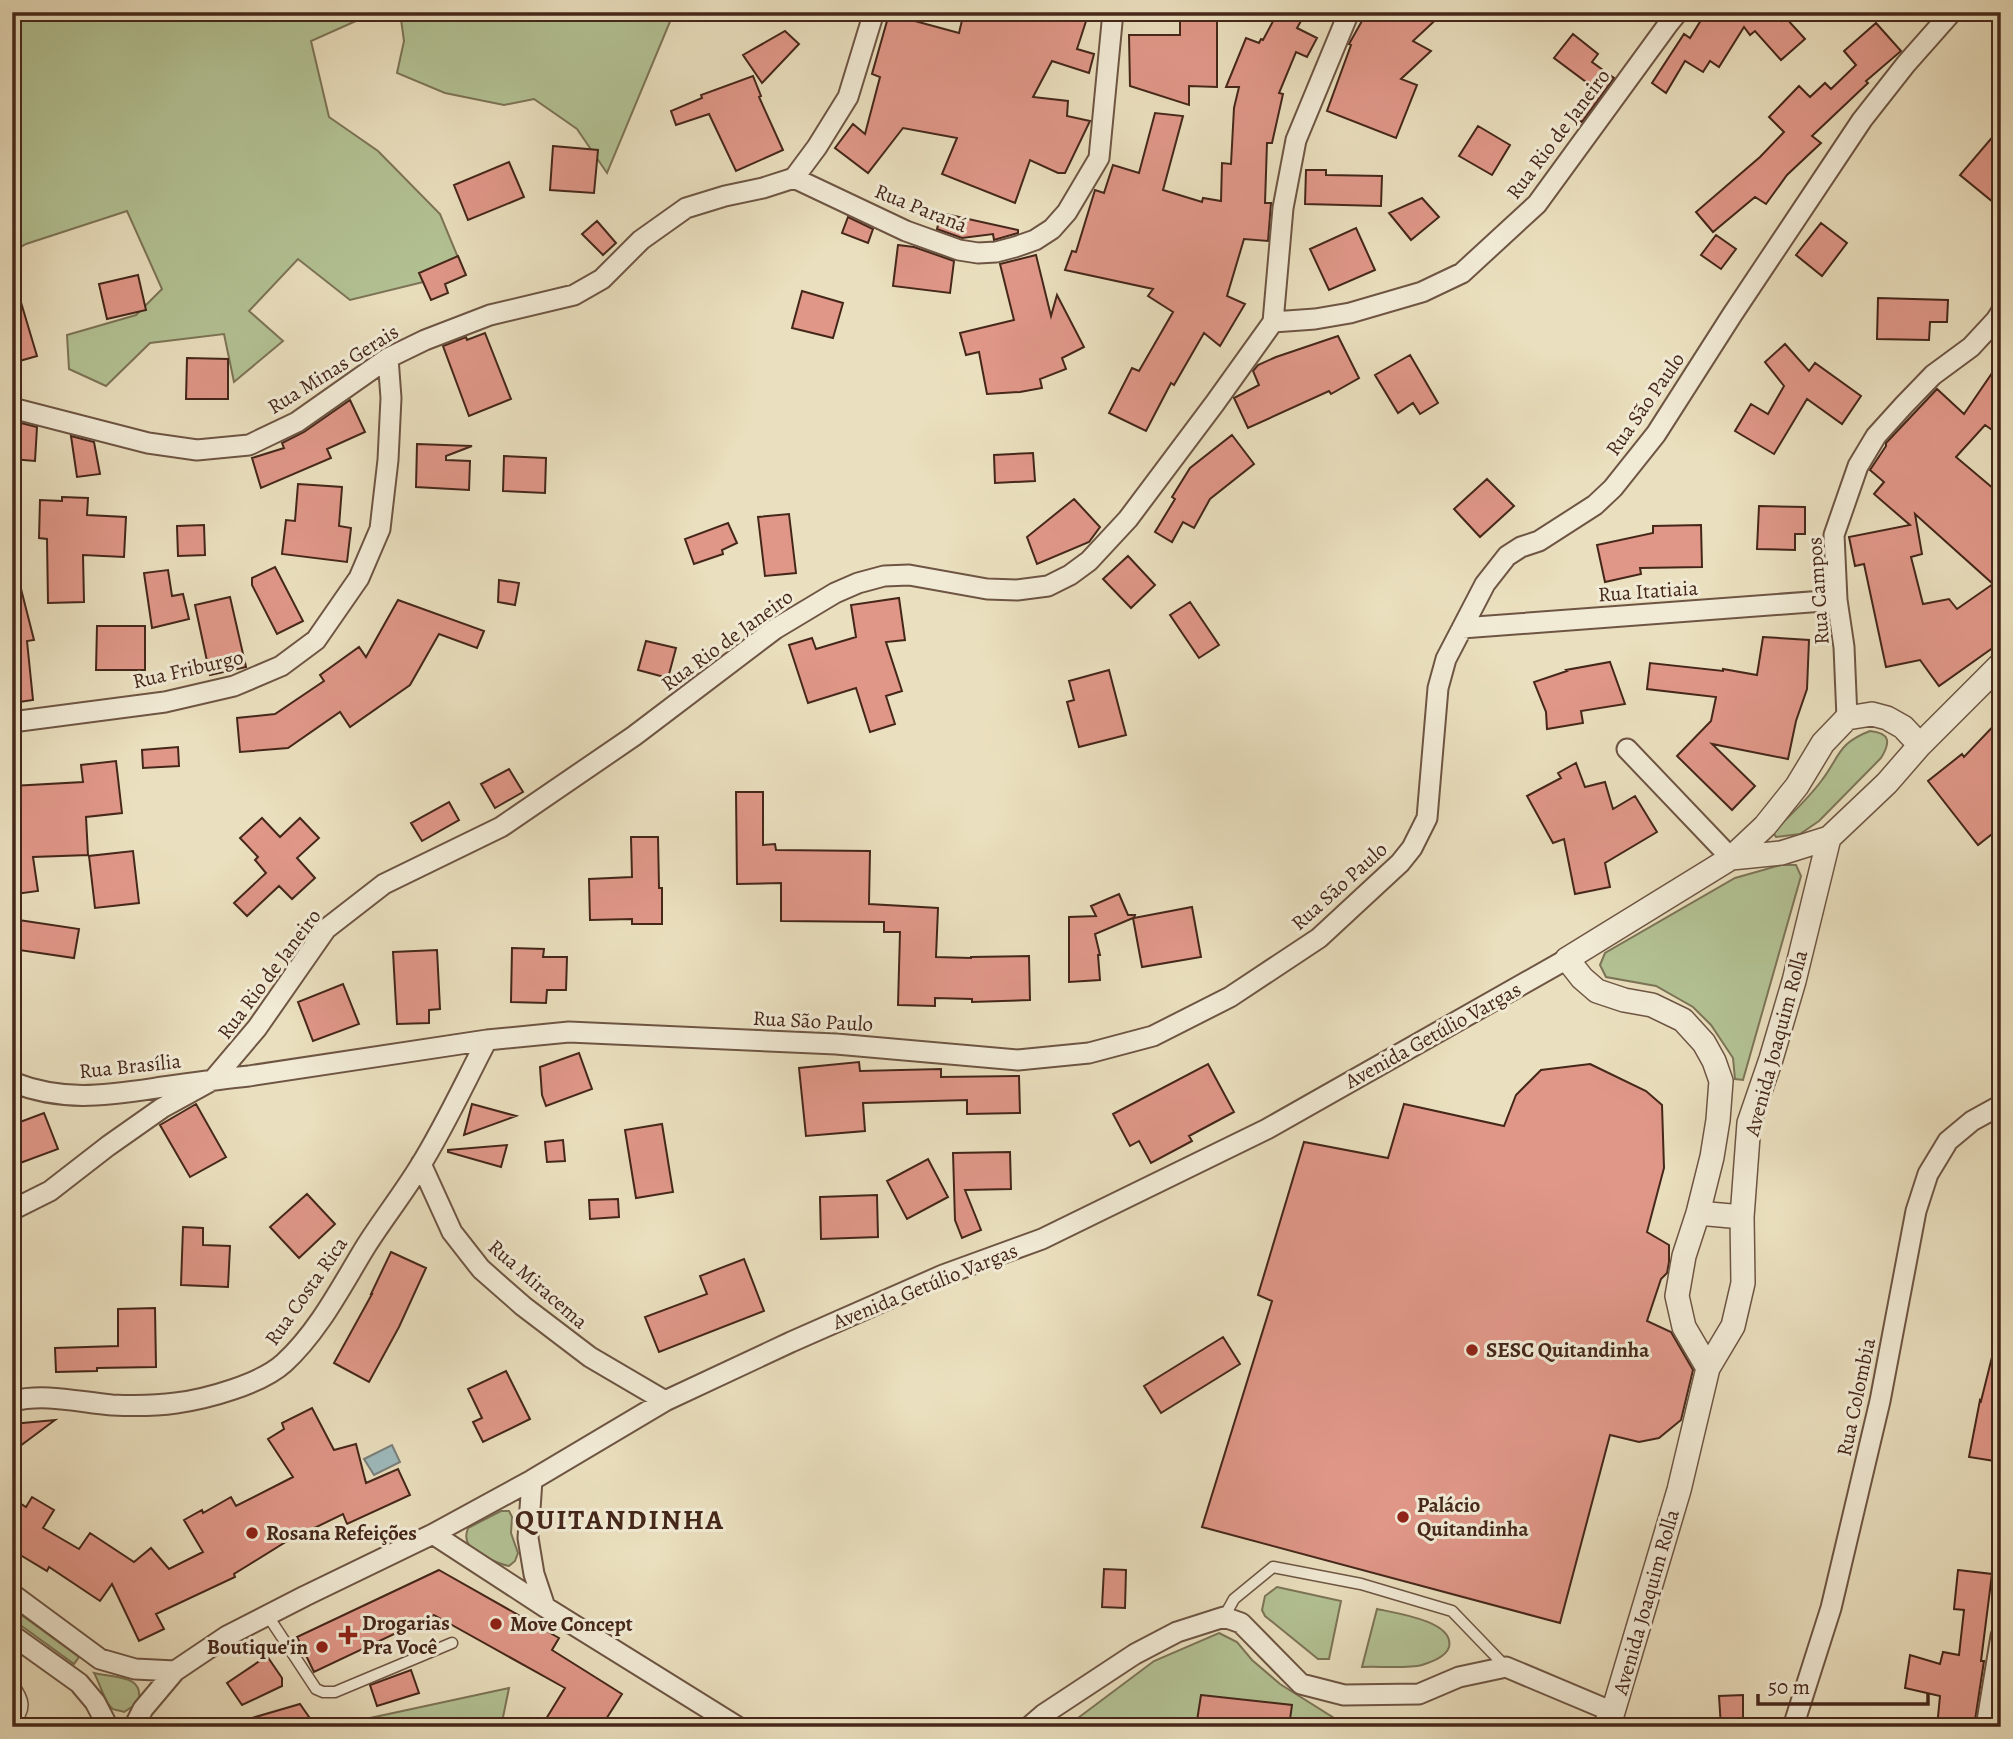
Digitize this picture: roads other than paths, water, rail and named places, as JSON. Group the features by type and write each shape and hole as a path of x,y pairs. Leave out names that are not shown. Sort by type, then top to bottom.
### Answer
{"street":[{"path":"793,178 817,148 848,97 874,12"},
{"name":"Rua Paraná","path":"793,178 906,231 959,250 996,252 1035,240 1052,229 1067,212 1100,158 1113,12"},
{"path":"1273,321 1283,208 1296,140 1349,12"},
{"name":"Rua São Paulo","path":"213,1080 486,1040 569,1032 836,1044 1018,1060 1089,1053 1153,1036 1230,997 1320,938 1400,863 1412,848 1427,818 1438,688 1446,659 1485,584 1507,556 1521,547 1539,541 1595,505 1613,488 1656,434 1731,315 1863,120 1951,12"},
{"name":"Rua Rio de Janeiro","path":"12,1210 50,1191 162,1108 213,1080 257,1028 326,929 384,884 501,827 634,736 775,629 835,593 884,576 909,575 987,589 1017,590 1048,586 1070,575 1089,561 1128,519 1273,321 1315,319 1350,313 1422,292 1462,273 1537,204 1669,16"},
{"name":"Rua Minas Gerais","path":"12,408 148,443 197,450 249,445 297,422 388,358 425,340 490,315 574,295 602,279 640,240 686,208 793,178"},
{"name":"Rua Campos","path":"1847,719 1834,535 1858,466 1876,436 1904,405 1933,375 1971,347 2001,312"},
{"name":"Rua Friburgo","path":"12,722 165,702 234,686 281,666 316,640 359,578 380,529 388,460 391,398 388,358"},
{"name":"Rua Itatiaia","path":"1462,628 1837,600"},
{"name":"Avenida Getúlio Vargas","path":"1731,858 1782,853 1829,838 1887,783 1920,745 2001,664"},
{"path":"1847,719 1872,714 1887,718 1903,727 1920,745"},
{"name":"Avenida Getúlio Vargas","path":"134,1727 143,1709 175,1671 228,1636 433,1534 665,1402 791,1342 943,1275 1055,1233 1267,1129 1567,959 1731,858 1765,826 1797,786 1823,743 1847,719"},
{"path":"1628,748 1731,858"},
{"name":"Avenida Joaquim Rolla","path":"1611,1722 1679,1490 1708,1368 1733,1326 1743,1283 1742,1217 1749,1123 1794,981 1829,838"},
{"name":"Avenida Joaquim Rolla","path":"1567,959 1597,991 1624,1000 1652,1004 1683,1020 1704,1043 1721,1081 1712,1157 1684,1256 1677,1296 1684,1327 1708,1368"},
{"name":"Rua Costa Rica","path":"12,1401 41,1397 111,1405 177,1403 238,1388 283,1364 331,1303 421,1164 486,1040"},
{"name":"Rua Brasília","path":"12,1082 56,1095 101,1097 213,1080"},
{"name":"Rua Colombia","path":"1793,1727 1831,1608 1880,1401 1916,1210 1928,1174 1948,1141 1972,1121 2001,1105"},
{"path":"1718,1120 1749,1123"},
{"name":"Rua Miracema","path":"421,1164 452,1232 481,1269 523,1306 590,1357 665,1402"},
{"path":"1698,1213 1742,1217"},
{"path":"532,1480 528,1538 534,1574 545,1607"},
{"path":"433,1534 738,1727"},
{"path":"12,1594 100,1659 135,1669 175,1671"},
{"path":"1029,1727 1044,1714 1135,1654 1177,1632 1224,1616 1241,1623 1301,1684 1343,1695 1419,1694 1460,1677 1506,1667 1611,1722"},
{"path":"12,1635 79,1683 95,1702 108,1727"},
{"path":"1986,1727 2001,1636"},
{"path":"79,1683 100,1659"}],"lane":[{"path":"1224,1616 1234,1599 1273,1567 1361,1584 1452,1611 1506,1667"},
{"path":"268,1616 316,1689 323,1692 335,1692 452,1643"},
{"path":"12,1683 22,1697 22,1715 12,1726"}],"water":[{"path":"392,1445 400,1462 374,1475 364,1459"}],"place":[{"name":"SESC Quitandinha","path":"1472,1350"},
{"name":"Palácio Quitandinha","path":"1403,1517"},
{"name":"Rosana Refeições","path":"252,1533"},
{"name":"Move Concept","path":"496,1624"},
{"name":"Drogarias Pra Você","path":"348,1635"},
{"name":"Boutique'in","path":"322,1647"}],"district":[{"name":"QUITANDINHA","path":"620,1520"}]}
